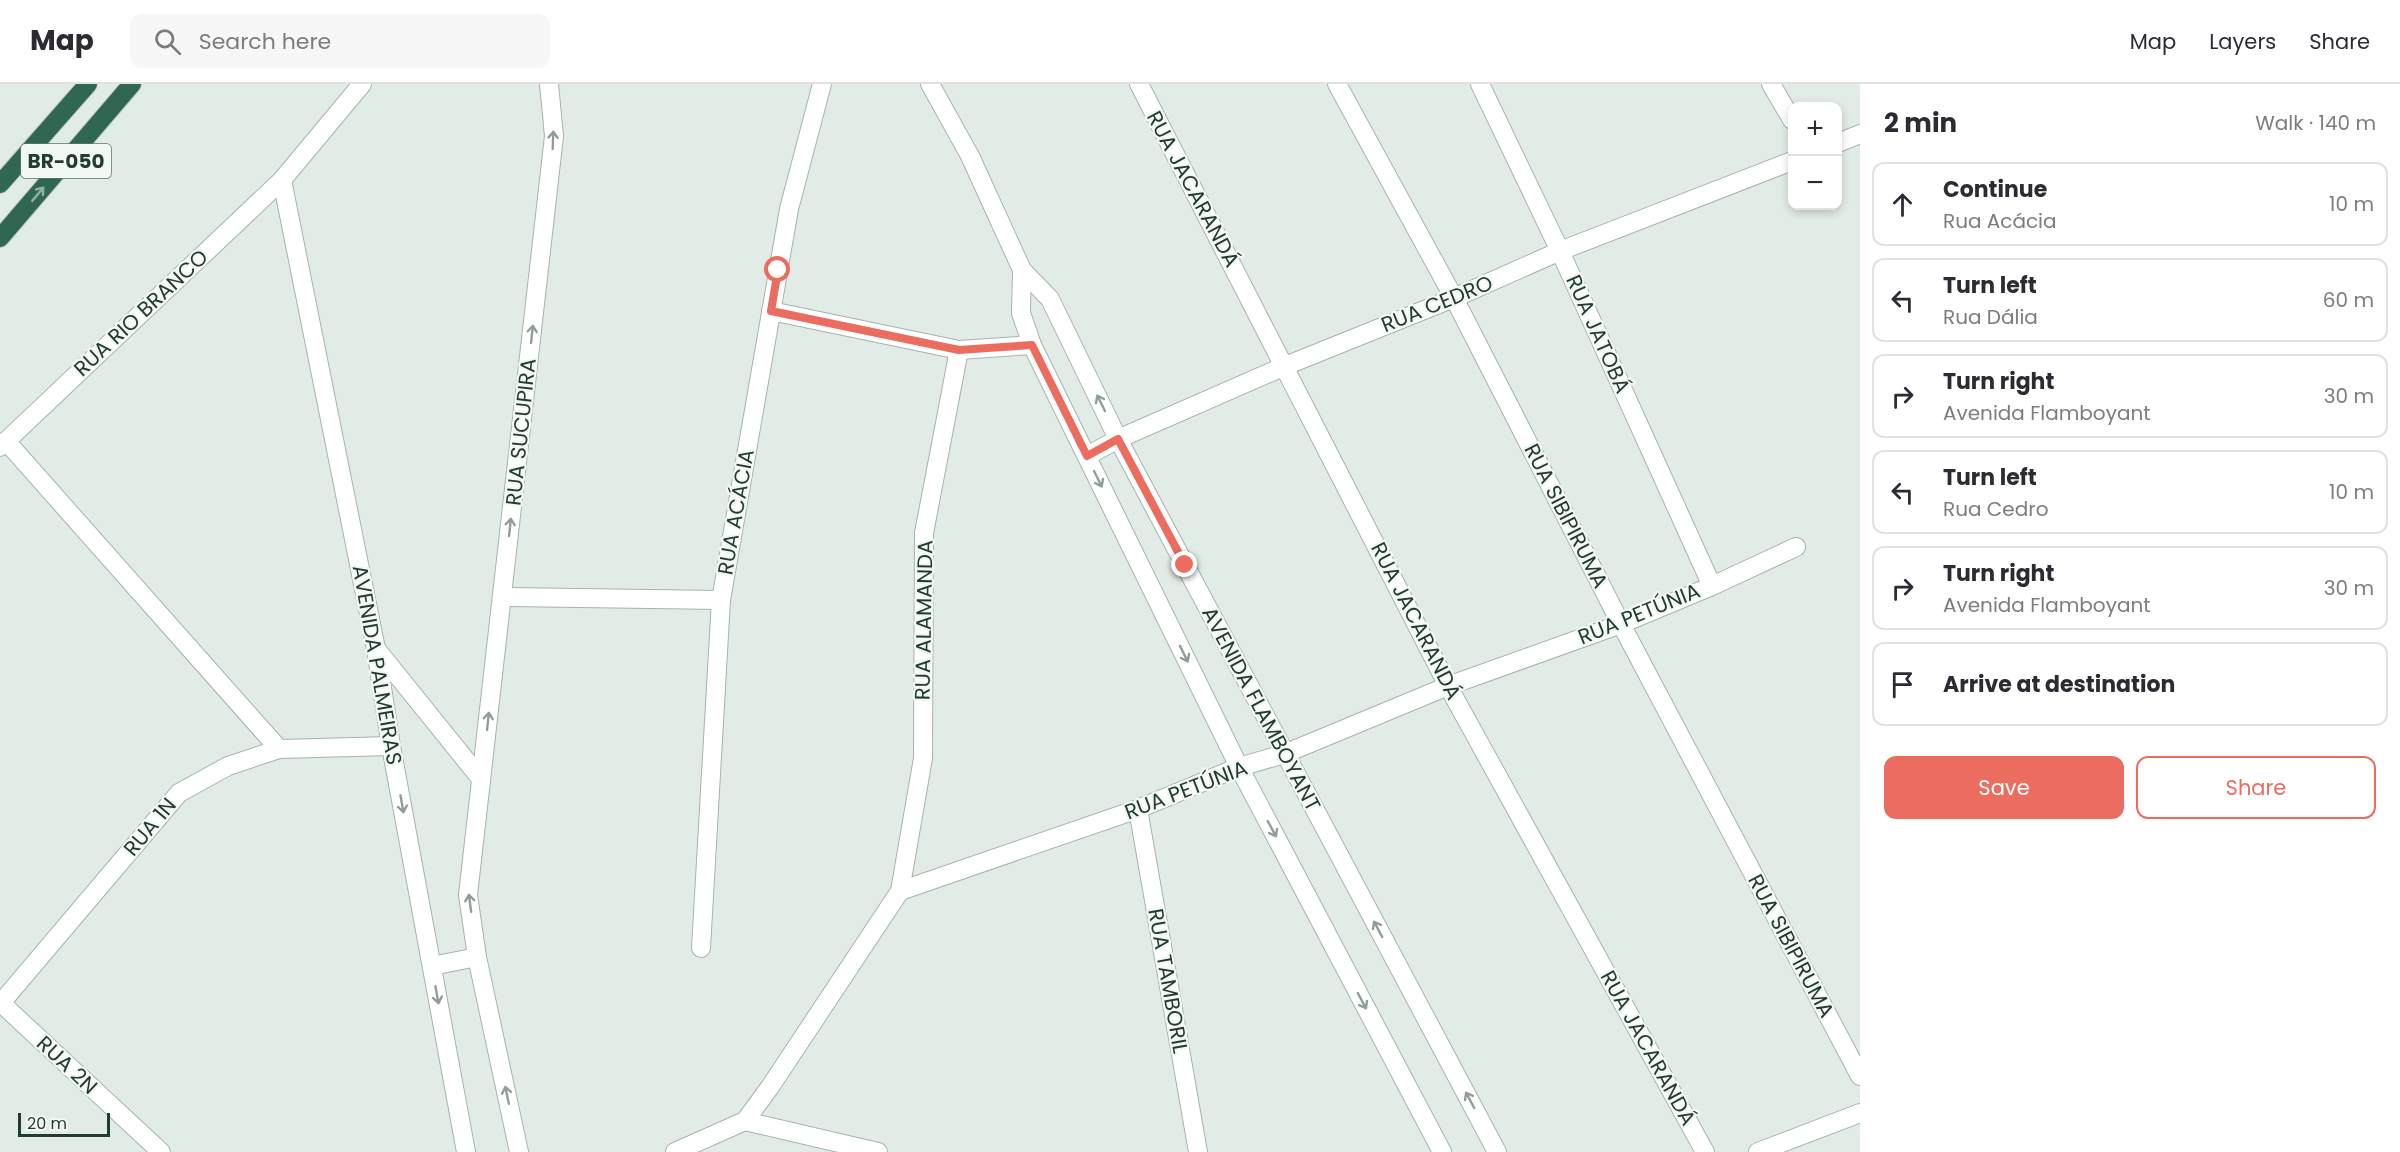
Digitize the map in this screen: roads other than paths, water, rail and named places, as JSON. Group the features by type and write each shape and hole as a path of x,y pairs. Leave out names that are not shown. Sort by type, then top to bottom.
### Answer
{"highway":[{"name":"BR-050","path":"0,184 88,84"},
{"name":"BR-050","path":"0,238 132,84"}],"street":[{"name":"RUA RIO BRANCO","path":"3,444 282,180 362,84"},
{"name":"RUA SUCUPIRA","path":"482,779 554,136 549,84"},
{"name":"RUA ACÁCIA","path":"701,948 721,600 789,209 822,84"},
{"name":"AVENIDA FLAMBOYANT","path":"930,84 970,156 1022,270 1050,299 1118,439 1497,1152"},
{"name":"RUA JACARANDÁ","path":"1138,84 1448,686 1705,1152"},
{"name":"RUA SIBIPIRUMA","path":"1337,84 1454,298 1621,624 1860,1076"},
{"name":"RUA JATOBÁ","path":"1480,84 1560,252 1712,585"},
{"path":"1771,84 1788,113"},
{"path":"1842,141 1860,134"},
{"name":"RUA CEDRO","path":"1087,456 1118,439 1285,366 1454,298 1560,252 1788,163"},
{"name":"AVENIDA PALMEIRAS","path":"282,180 376,649 391,746 466,1152"},
{"name":"AVENIDA FLAMBOYANT","path":"1022,270 1021,313 1032,345 1239,767 1442,1152"},
{"path":"771,311 959,350 1032,345"},
{"name":"RUA ALAMANDA","path":"900,891 922,758 924,534 959,350"},
{"path":"3,444 279,749"},
{"name":"RUA PETÚNIA","path":"900,891 1138,809 1239,767 1284,754 1448,686 1621,624 1796,547"},
{"path":"502,597 721,600"},
{"path":"376,649 482,779 468,895 477,957 519,1152"},
{"name":"RUA 1N","path":"0,1002 179,793 228,766 279,749 391,746"},
{"name":"RUA TAMBORIL","path":"1138,809 1198,1152"},
{"path":"675,1152 745,1121 770,1088 900,891"},
{"path":"432,966 477,957"},
{"name":"RUA 2N","path":"0,1002 161,1152"},
{"path":"1758,1152 1860,1113"},
{"path":"745,1121 878,1152"}]}
